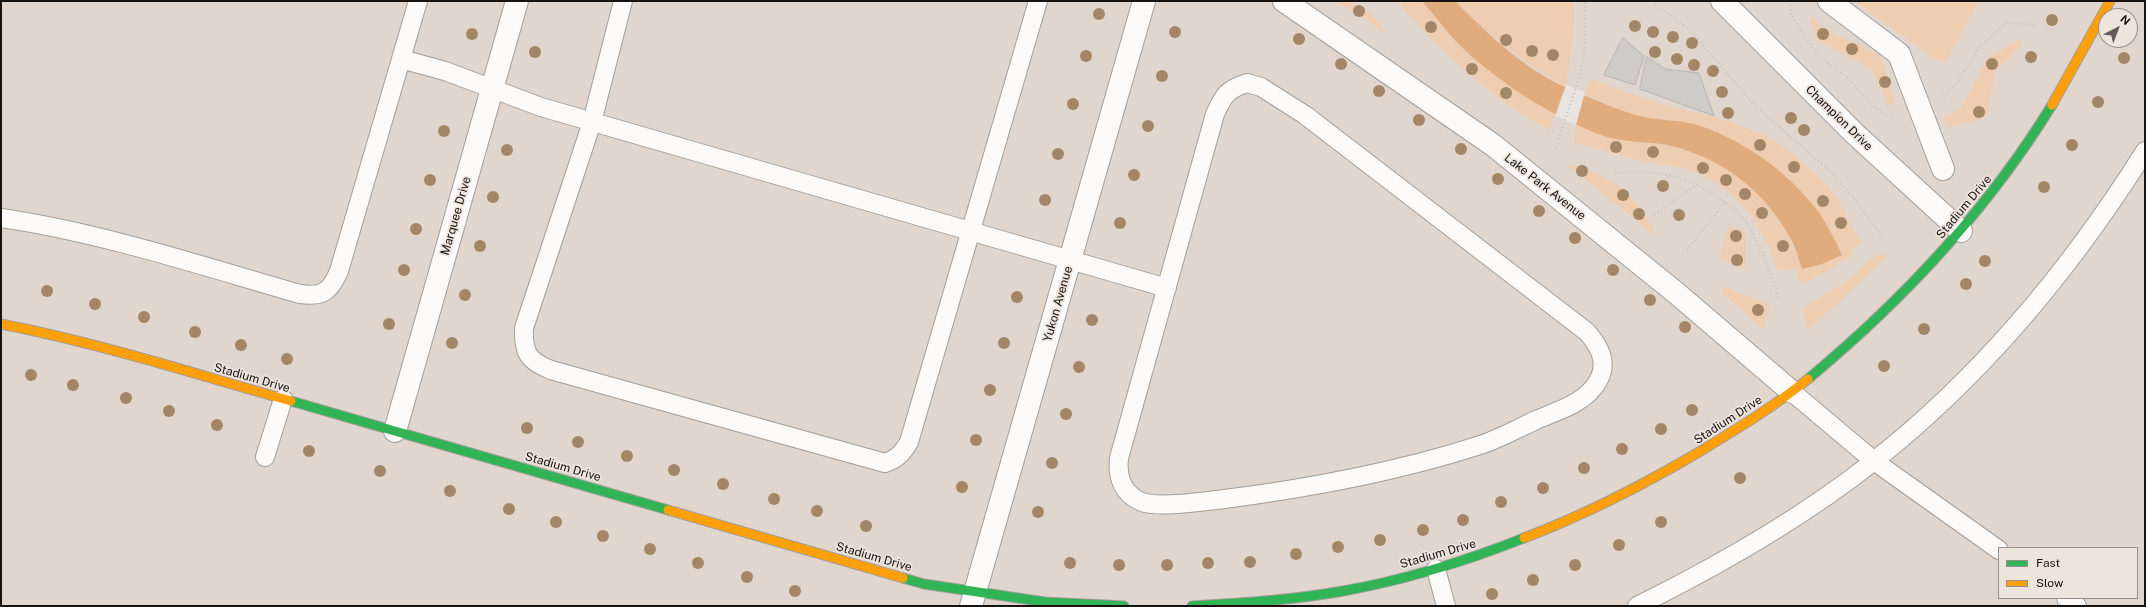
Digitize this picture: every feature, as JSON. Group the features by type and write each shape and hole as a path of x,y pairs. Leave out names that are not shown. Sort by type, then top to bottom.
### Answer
{"street":[{"name":"Marquee Drive","path":"395,431 517,1"},
{"name":"Yukon Avenue","path":"973,599 1144,1"},
{"name":"Lake Park Avenue","path":"1284,1 1493,145 1675,292 1792,392"},
{"name":"Champion Drive","path":"1722,1 1855,134 1961,231"},
{"path":"1829,1 1899,54 1943,169"},
{"name":"Stadium Drive","path":"1192,606 1253,602 1321,594 1363,587 1484,554 1550,529 1614,500 1677,466 1752,420 1792,392 1832,359 1920,277 1961,231 1992,194 2022,152 2051,107 2110,1"},
{"name":"Stadium Drive","path":"1,324 106,349 283,399 973,599 1124,606"}],"lane":[{"path":"1,218 42,224 146,249 300,294 314,296 326,292 334,283 339,271 418,1"},
{"path":"622,1 592,122 524,328 524,343 528,356 539,365 579,378 885,463 893,461 905,449 909,442 1038,1"},
{"path":"401,59 445,71 541,107 1167,288"},
{"path":"1247,83 1261,87 1305,115 1587,332 1601,350 1603,358 1602,368 1598,380 1577,402 1479,445 1382,472 1286,492 1195,502 1155,504 1142,502 1132,496 1121,484 1118,471 1119,458 1167,288 1215,114 1221,101 1231,88 1247,83"},
{"path":"1637,606 1709,569 1764,537 1874,461 1938,404 2031,309 2084,241 2145,151"},
{"path":"1792,392 1874,461 1998,549"},
{"path":"265,457 283,399"},
{"path":"1436,568 1446,606"},
{"path":"2067,599 2077,606"}],"path":[{"path":"1556,147 1561,136 1580,75 1585,48 1585,1"},
{"path":"1651,1 1690,30 1756,107 1826,167 1857,202 1883,238"},
{"path":"1614,173 1639,171 1668,174 1698,184 1725,202 1745,221 1770,272 1779,298"},
{"path":"1654,215 1698,184"},
{"path":"1687,250 1725,202"}],"shaded area":[{"path":"1,1 2145,1 2145,606 1,606"},
{"path":"1336,1 1352,3 1359,6 1371,14 1386,33"},
{"path":"1397,1 1422,1 1467,52 1494,74 1556,114 1549,130 1506,103 1467,72 1431,38"},
{"path":"1422,1 1455,1 1480,26 1521,61 1567,88 1615,108 1634,114 1701,126 1750,150 1779,171 1806,196 1824,221 1842,255 1822,264 1802,269 1794,246 1783,225 1770,208 1757,193 1724,168 1706,158 1667,145 1627,141 1604,136 1586,129 1550,111 1515,90 1483,66 1462,47"},
{"path":"1455,1 1574,1 1574,26 1566,87 1508,48"},
{"path":"1854,1 1979,1 1948,58 1943,62 1938,61"},
{"path":"1811,17 1815,18 1821,27 1881,56 1896,106 1888,103 1872,70 1817,39 1809,20"},
{"path":"2017,40 2021,42 2021,46 1995,72 1988,112 1984,118 1946,128 1943,118 1961,108 1987,59"},
{"path":"1591,79 1660,104 1730,121 1773,139 1792,153 1827,184 1840,203 1861,243 1853,249 1852,255 1829,271 1804,283 1798,280 1797,270 1778,270 1772,253 1756,223 1736,198 1723,188 1709,179 1686,169 1638,160 1574,142 1577,123 1601,135 1611,138 1665,145 1690,151 1712,160 1733,172 1752,187 1768,204 1782,224 1802,269 1822,264 1842,255 1831,233 1818,213 1785,176 1766,160 1724,135 1694,124 1636,115 1584,94"},
{"path":"1566,164 1596,173 1621,188 1642,210 1657,237"},
{"path":"1729,227 1745,231 1746,266 1743,269 1719,258"},
{"path":"1883,254 1887,256 1808,330 1803,311 1807,305 1844,283 1874,257"},
{"path":"1726,287 1767,304 1769,308 1763,329 1720,291"}],"pier":[{"path":"1566,85 1585,92 1576,125 1555,116"}],"building":[{"path":"1623,38 1644,56 1635,85 1604,75"},
{"path":"1647,57 1665,69 1699,73 1714,116 1640,89"}],"traffic: fast":[{"path":"1808,379 1877,318 1910,286 1941,252 2000,181 2027,144 2052,105"},
{"path":"291,401 668,510"},
{"path":"1192,606 1287,599 1366,587 1435,569 1524,538"},
{"path":"903,578 924,584 1045,602 1124,606"}],"traffic: slow":[{"path":"2052,105 2110,1"},
{"path":"1,324 74,340 291,401"},
{"path":"1524,538 1571,519 1661,474 1771,407 1808,379"},
{"path":"668,510 903,578"}]}
